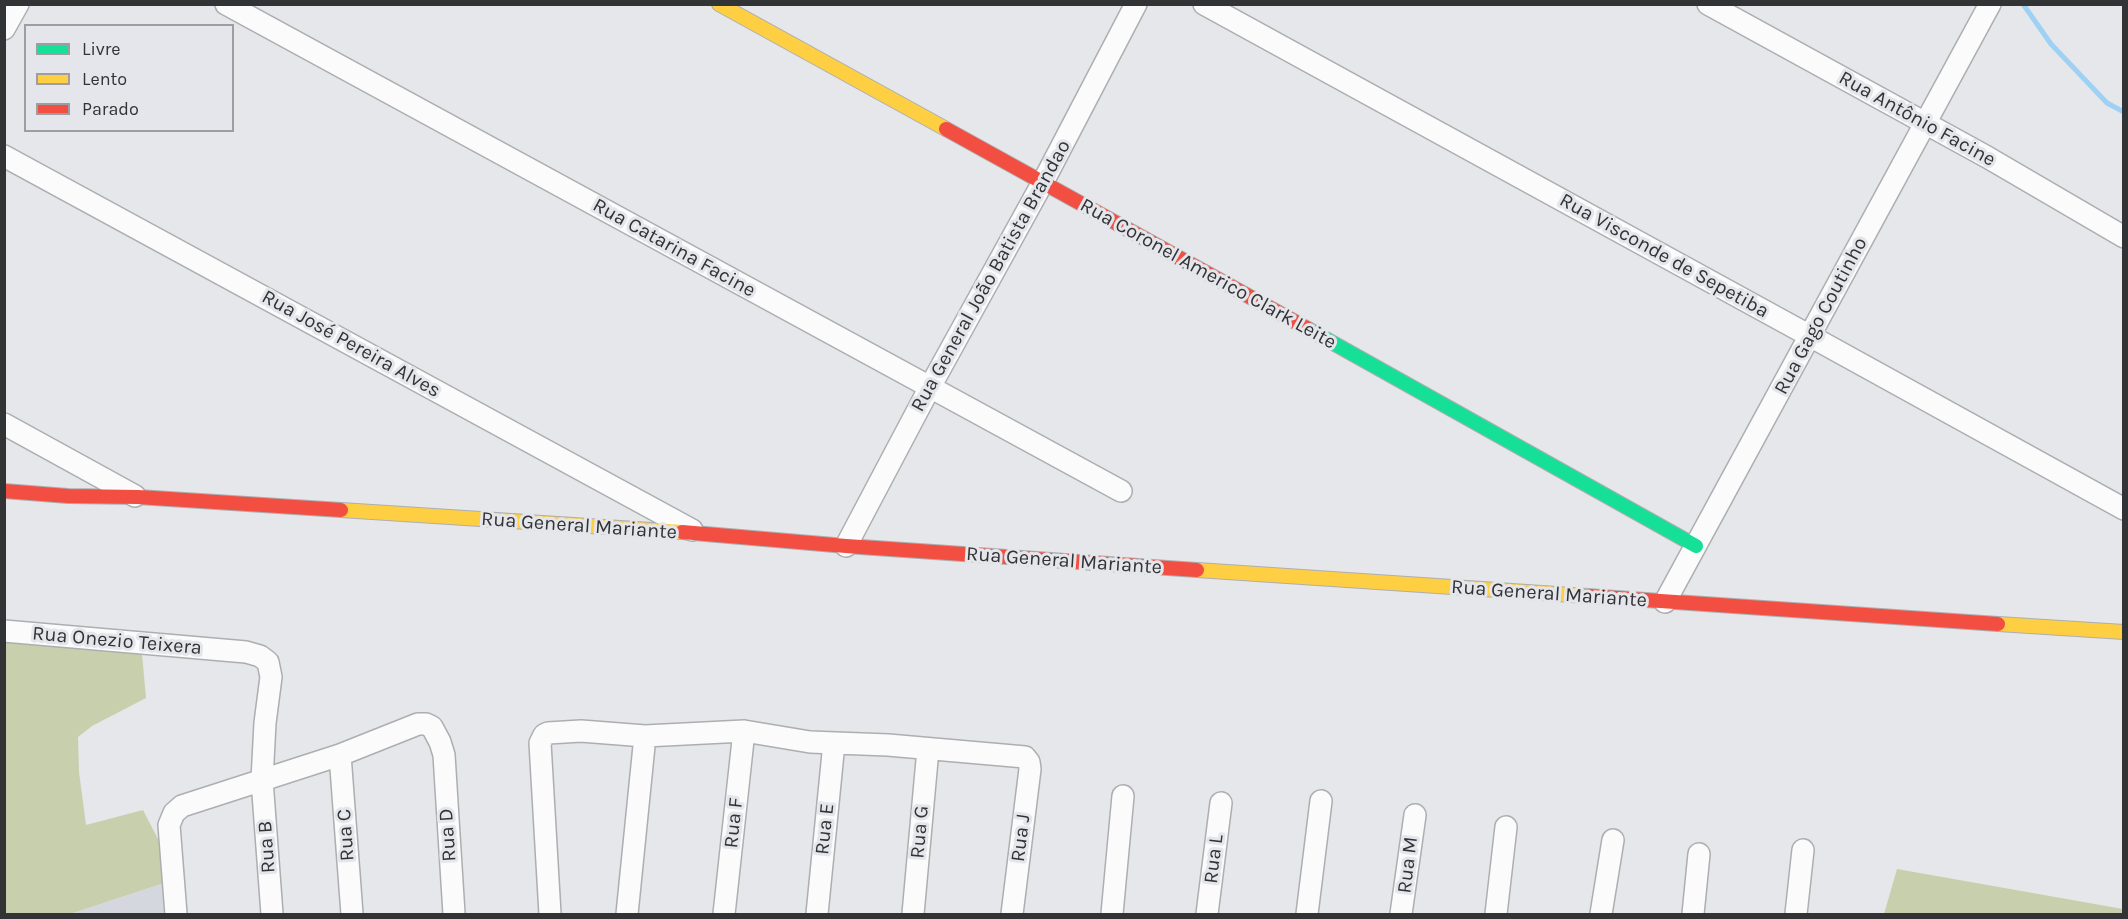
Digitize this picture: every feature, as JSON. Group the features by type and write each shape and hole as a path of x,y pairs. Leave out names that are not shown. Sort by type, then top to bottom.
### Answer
{"street":[{"path":"4,30 18,4"},
{"name":"Rua Catarina Facine","path":"226,4 1120,491"},
{"name":"Rua Coronel Americo Clark Leite","path":"719,4 1696,546"},
{"name":"Rua General João Batista Brandao","path":"846,546 930,387 1043,182 1136,4"},
{"name":"Rua Visconde de Sepetiba","path":"1204,4 2124,510"},
{"name":"Rua Antônio Facine","path":"1708,4 1987,157 2124,237"},
{"name":"Rua Gago Coutinho","path":"1665,602 1990,4"},
{"name":"Rua José Pereira Alves","path":"4,156 698,533"},
{"path":"4,424 138,497"},
{"name":"Rua General Mariante","path":"4,491 68,496 138,497 698,533 846,546 2124,632"},
{"name":"Rua Onezio Teixera","path":"4,631 246,652 260,657 268,662 271,672 262,780"},
{"name":"Rua D","path":"340,755 418,724 432,727 444,754 454,915"},
{"path":"550,915 541,755 541,739 548,733 581,731 645,736 744,731 810,742 928,748"},
{"name":"Rua F","path":"724,915 744,731"},
{"path":"627,915 645,736"},
{"name":"Rua E","path":"817,915 834,743"},
{"name":"Rua J","path":"928,748 1025,757 1029,762 1012,915"},
{"name":"Rua G","path":"913,915 928,748"},
{"path":"176,915 169,825 174,813 182,806 340,755"},
{"name":"Rua C","path":"340,755 352,915"},
{"name":"Rua B","path":"262,780 272,915"},
{"path":"1112,915 1123,796"},
{"path":"1307,915 1321,801"},
{"name":"Rua L","path":"1207,915 1221,803"},
{"name":"Rua M","path":"1401,915 1414,815"},
{"path":"1496,915 1506,827"},
{"path":"1601,915 1612,840"},
{"path":"1796,915 1803,850"},
{"path":"1693,915 1699,854"}],"shaded area":[{"path":"164,883 167,914 70,914"}],"green space":[{"path":"4,641 142,654 146,698 92,726 78,737 79,772 86,825 143,810 159,841 164,883 70,914 5,914"},
{"path":"1897,869 2123,909 2123,914 1884,914"}],"waterway":[{"path":"2023,4 2051,44 2107,103 2124,112"}],"traffic: fast":[{"path":"1308,329 1696,546"}],"traffic: slow":[{"path":"719,4 946,129"},
{"path":"341,510 682,532"},
{"path":"1197,570 1587,596"},
{"path":"1998,624 2124,632"}],"traffic: jam":[{"path":"946,129 1308,329"},
{"path":"4,491 341,510"},
{"path":"682,532 846,546 1197,570"},
{"path":"1587,596 1998,624"}]}
